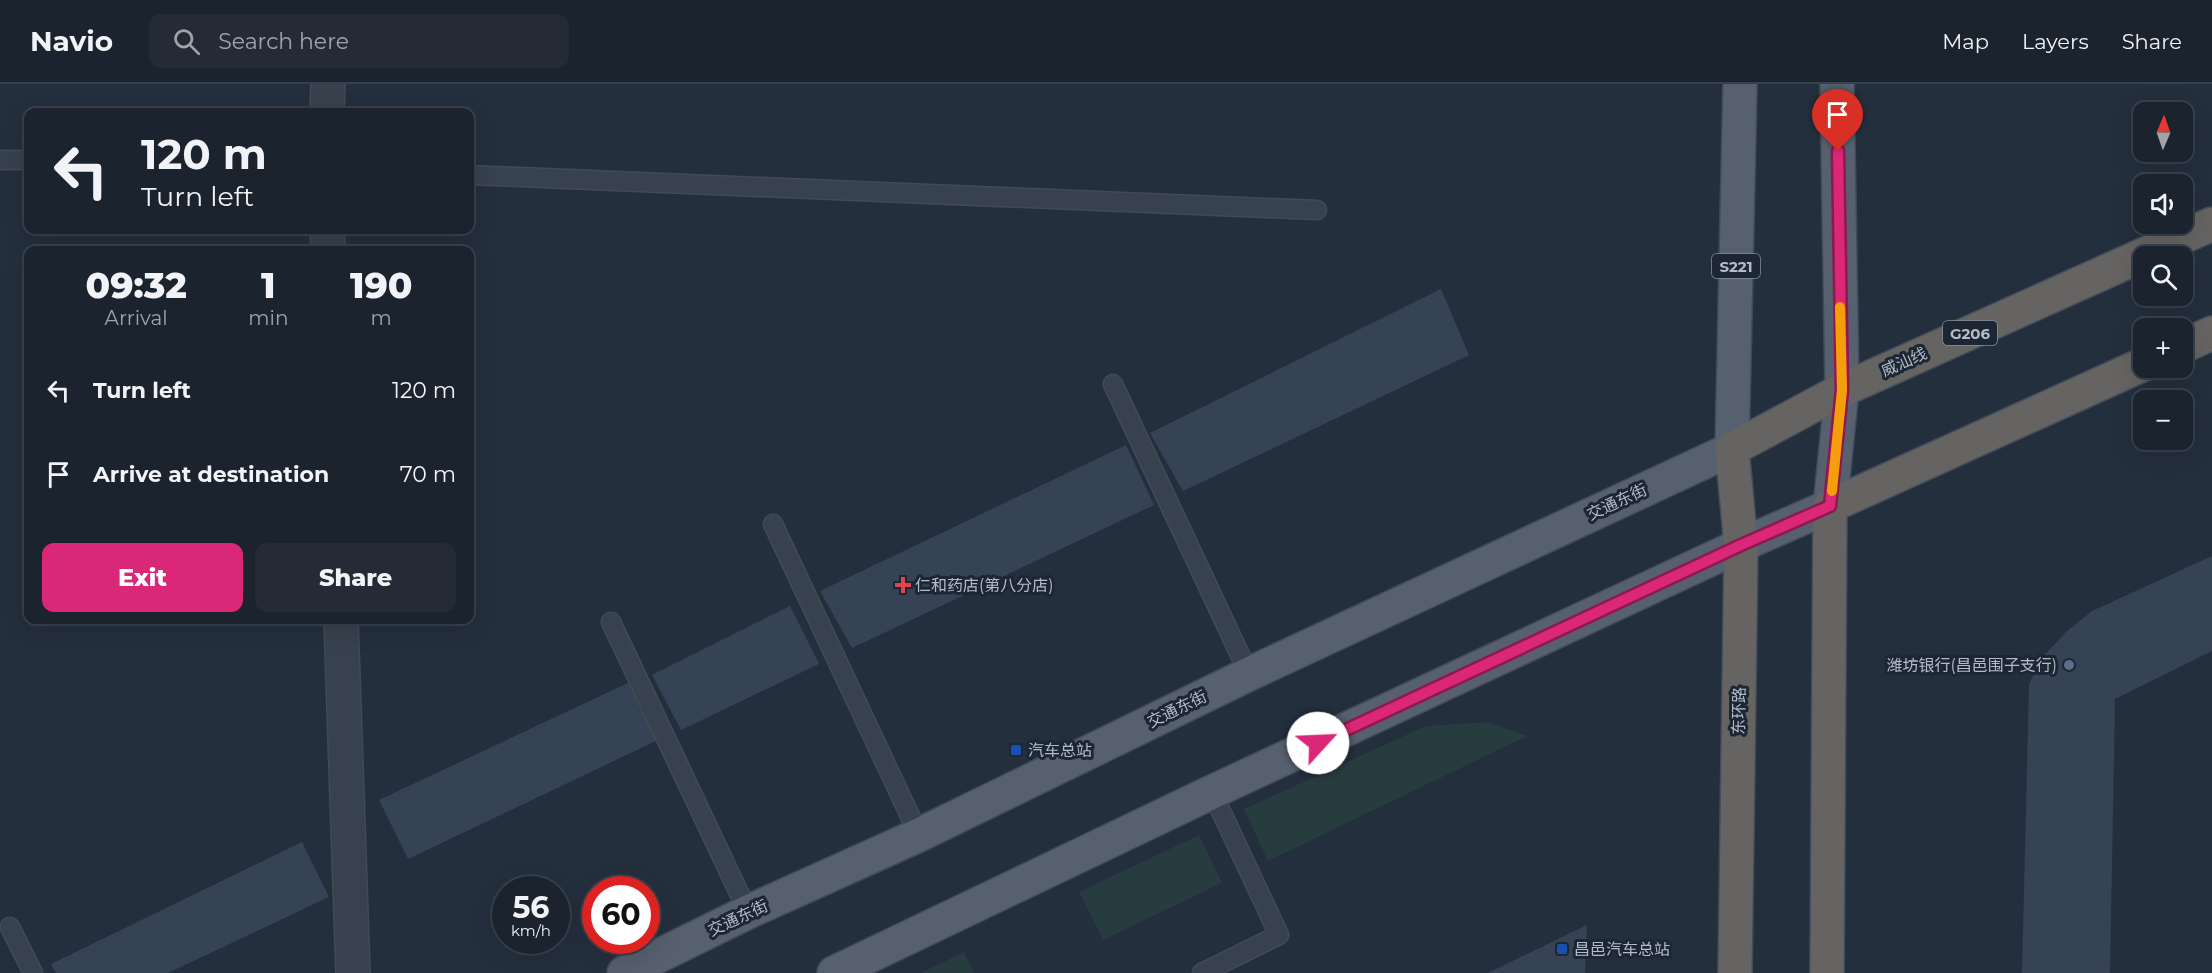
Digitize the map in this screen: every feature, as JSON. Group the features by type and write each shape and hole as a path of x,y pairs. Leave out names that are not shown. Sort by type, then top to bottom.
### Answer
{"highway":[{"name":"威汕线","path":"1732,449 1842,390 2212,224"},
{"path":"2193,342 2212,333"},
{"path":"1827,973 1830,506 2133,369"},
{"name":"东环路","path":"1732,449 1741,545 1735,973"}],"main road":[{"name":"S221","path":"1732,449 1740,84"},
{"path":"834,973 1212,792 1741,545 1830,506 1842,390 1837,84"},
{"name":"交通东街","path":"624,973 748,912 919,835 1249,674 1732,449"}],"street":[{"path":"327,108 328,84"},
{"path":"341,624 354,973"}],"lane":[{"path":"0,160 24,160"},
{"path":"474,175 1317,210"},
{"path":"1113,384 1249,674"},
{"path":"772,524 919,835"},
{"path":"611,622 748,912"},
{"path":"1202,973 1279,935 1212,792"},
{"path":"10,927 33,973"}],"green space":[{"path":"1488,722 1527,736 1268,861 1244,809 1426,726"},
{"path":"1199,835 1222,883 1103,940 1079,892"},
{"path":"964,952 974,973 921,973"}],"building":[{"path":"1441,289 1469,355 1183,491 1150,433"},
{"path":"1126,445 1154,505 852,648 820,591"},
{"path":"2212,556 2212,651 2115,699 2110,973 2022,973 2029,684 2042,658 2066,632 2092,611"},
{"path":"790,606 819,664 681,730 652,675"},
{"path":"632,681 660,739 408,859 379,800"},
{"path":"302,842 329,897 168,973 56,973 51,964"},
{"name":"昌邑汽车总站","path":"1587,925 1585,973 1488,973"}],"slow traffic":[{"path":"1832,491 1842,390 1840,307"}],"place":[{"name":"仁和药店(第八分店)","path":"903,585"},
{"name":"潍坊银行(昌邑围子支行)","path":"2069,665"},
{"name":"汽车总站","path":"1016,750"},
{"name":"昌邑汽车总站","path":"1562,949"}],"route":[{"path":"1318,743 1741,545 1830,506 1842,390 1838,151"}]}
